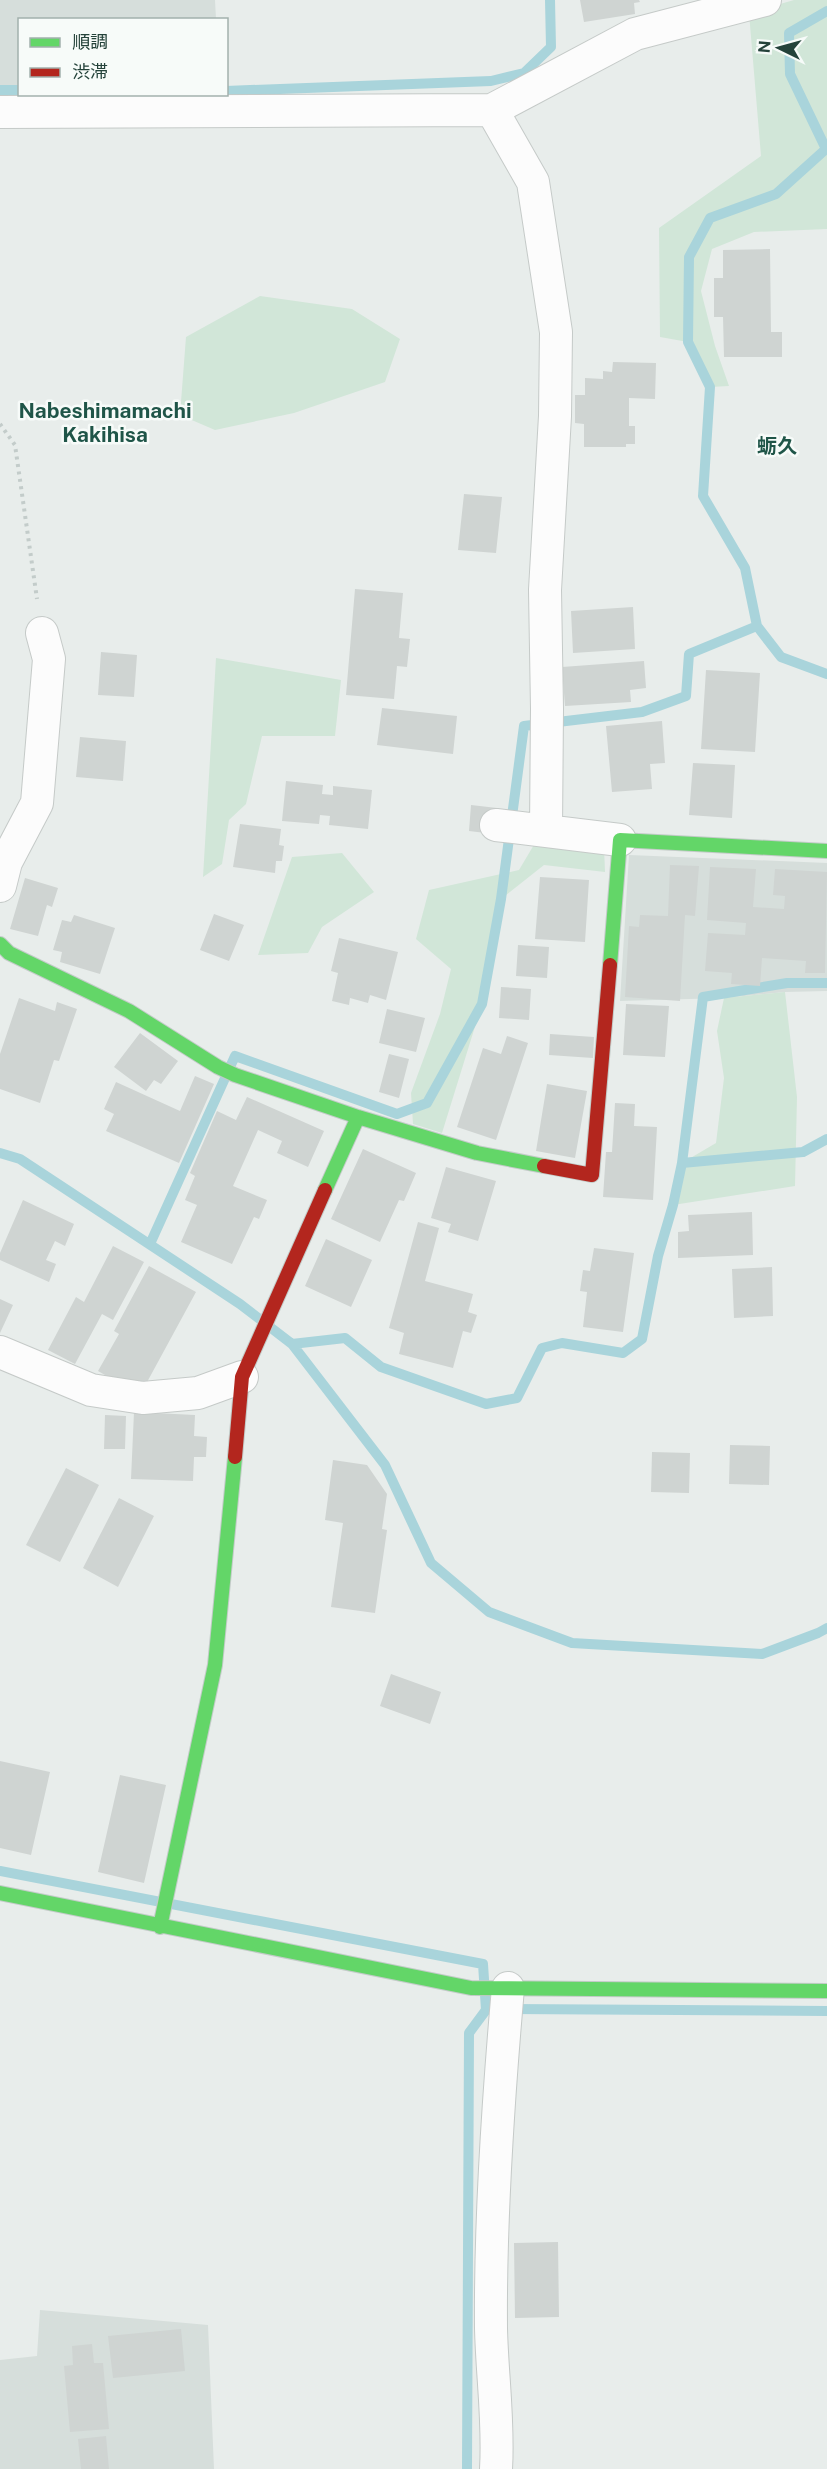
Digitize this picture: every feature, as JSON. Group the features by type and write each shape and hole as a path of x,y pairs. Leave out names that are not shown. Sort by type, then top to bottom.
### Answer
{"street":[{"path":"0,112 492,110 635,34 765,0"},
{"path":"492,110 533,182 556,332 555,416 545,590 547,723 521,828 620,840 827,851"},
{"path":"0,885 6,862 37,803 49,659 42,633"},
{"path":"0,944 9,953 129,1011 218,1067 235,1075 358,1117 477,1153 592,1175 620,840"},
{"path":"161,1921 215,1665 242,1377 358,1117"},
{"path":"0,1352 91,1390 143,1398 198,1393 242,1377"},
{"path":"0,1893 161,1921 471,1988 504,1999 827,1991"},
{"path":"496,2469 498,2445 492,2318 494,2207 504,1999"}],"path":[{"path":"0,424 15,445 42,633"}],"shaded area":[{"path":"0,0 215,0 216,18 18,18 18,96 219,96 219,105 0,101"},
{"path":"629,855 827,863 827,991 785,992 724,998 620,1001"},
{"path":"40,2310 208,2325 214,2469 0,2469 0,2360 37,2356"}],"green space":[{"path":"794,0 827,0 827,229 754,232 712,249 701,291 715,346 729,386 710,387 688,342 660,337 659,228 761,156 749,13"},
{"path":"260,296 352,309 400,339 385,382 294,413 215,430 180,415 186,337"},
{"path":"216,658 341,680 335,736 262,736 246,804 229,820 222,864 203,877"},
{"path":"538,838 604,847 605,872 544,865 501,899 482,1004 442,1133 413,1124 411,1093 440,1014 451,969 416,939 429,890 519,870"},
{"path":"342,853 374,892 322,927 308,953 258,955 292,857"},
{"path":"785,992 797,1097 795,1186 673,1205 682,1163 716,1143 724,1078 717,1031 724,998"}],"building":[{"path":"580,0 639,0 640,2 634,3 635,14 584,22"},
{"path":"770,249 771,332 782,332 782,357 724,357 723,317 714,317 714,278 723,278 723,250"},
{"path":"613,362 656,363 655,399 629,398 629,426 635,426 635,444 626,444 626,447 584,447 584,424 575,423 575,395 585,395 585,378 603,379 603,371 612,372"},
{"path":"464,494 502,497 496,553 458,550"},
{"path":"355,589 403,593 399,638 410,639 407,667 397,666 394,699 346,695"},
{"path":"633,607 635,649 573,653 571,611"},
{"path":"101,652 137,655 134,697 98,695"},
{"path":"644,661 646,688 630,690 631,702 565,706 562,667"},
{"path":"706,670 760,673 755,752 701,749"},
{"path":"382,708 457,716 453,754 377,745"},
{"path":"662,721 665,763 650,764 652,789 612,792 606,726"},
{"path":"80,737 126,741 123,781 76,777"},
{"path":"693,763 735,765 732,818 689,815"},
{"path":"286,781 323,785 322,794 333,795 333,786 372,790 368,829 329,825 330,816 320,815 319,824 282,821"},
{"path":"471,805 497,808 494,834 469,831"},
{"path":"240,824 281,829 279,845 284,846 282,861 276,861 275,873 233,867"},
{"path":"670,865 699,866 695,916 685,915 680,1001 625,997 629,926 639,927 640,915 668,916"},
{"path":"710,867 756,869 753,907 784,909 785,896 773,895 775,869 827,872 825,973 805,973 806,961 762,958 760,986 731,984 732,973 705,971 708,933 745,935 746,923 707,920"},
{"path":"540,877 589,880 585,942 535,939"},
{"path":"25,878 58,888 52,907 47,905 38,936 10,929"},
{"path":"214,914 244,925 229,961 200,950"},
{"path":"74,915 115,928 100,974 60,962 62,952 53,950 62,920 71,922"},
{"path":"339,938 398,952 386,1000 370,995 368,1003 350,998 349,1005 332,1001 338,973 331,971"},
{"path":"518,945 549,947 547,978 516,976"},
{"path":"501,987 531,989 529,1020 499,1018"},
{"path":"19,998 55,1011 57,1002 77,1009 59,1061 54,1060 40,1103 0,1089 0,1054"},
{"path":"626,1004 669,1006 665,1057 623,1055"},
{"path":"387,1009 425,1018 416,1052 379,1043"},
{"path":"140,1033 178,1061 161,1084 154,1080 146,1091 114,1067"},
{"path":"550,1034 594,1037 593,1058 549,1055"},
{"path":"507,1036 528,1043 496,1140 457,1127 483,1048 501,1054"},
{"path":"389,1054 409,1059 399,1098 379,1092"},
{"path":"195,1076 214,1084 179,1163 106,1131 114,1114 104,1109 116,1082 180,1111"},
{"path":"547,1084 587,1091 575,1158 536,1151"},
{"path":"247,1097 324,1131 308,1167 277,1153 282,1141 258,1130 233,1186 267,1200 259,1219 254,1217 232,1264 181,1242 197,1205 185,1200 195,1176 190,1173 217,1111 236,1120"},
{"path":"615,1103 635,1104 634,1126 657,1127 653,1200 603,1197 606,1152 612,1152"},
{"path":"363,1149 416,1173 404,1201 399,1200 380,1242 331,1219"},
{"path":"446,1167 496,1181 478,1241 448,1232 451,1224 431,1218"},
{"path":"23,1200 74,1224 65,1246 55,1241 46,1260 56,1264 49,1282 0,1260 0,1253"},
{"path":"752,1212 753,1255 678,1258 678,1232 689,1231 688,1215"},
{"path":"418,1222 439,1228 425,1281 473,1294 468,1312 477,1315 471,1333 463,1331 453,1368 399,1354 404,1333 389,1328"},
{"path":"326,1239 372,1260 351,1307 305,1286"},
{"path":"113,1246 144,1262 113,1320 102,1314 75,1364 48,1350 76,1297 84,1302"},
{"path":"594,1248 634,1253 623,1332 583,1327 587,1292 580,1291 583,1270 590,1271"},
{"path":"149,1266 196,1292 146,1384 112,1379 98,1371 119,1334 114,1331"},
{"path":"772,1267 773,1316 734,1318 732,1269"},
{"path":"0,1299 13,1305 0,1333"},
{"path":"134,1412 195,1415 194,1436 207,1437 206,1457 194,1457 193,1481 131,1479"},
{"path":"105,1415 126,1416 125,1449 104,1449"},
{"path":"730,1445 770,1446 769,1485 729,1484"},
{"path":"652,1452 690,1453 689,1493 651,1492"},
{"path":"333,1460 367,1465 387,1494 382,1529 387,1530 375,1613 331,1607 343,1523 325,1520"},
{"path":"66,1468 99,1485 60,1562 26,1545"},
{"path":"119,1498 154,1516 118,1587 83,1568"},
{"path":"391,1674 441,1692 430,1724 380,1706"},
{"path":"0,1761 50,1772 31,1855 0,1848"},
{"path":"120,1775 166,1785 144,1883 98,1872"},
{"path":"558,2242 559,2317 515,2318 514,2243"},
{"path":"181,2329 185,2371 113,2378 108,2336"},
{"path":"92,2344 94,2363 103,2363 109,2429 70,2432 64,2366 73,2365 72,2346"},
{"path":"106,2436 109,2469 81,2469 78,2439"}],"waterway":[{"path":"228,91 491,81 524,73 551,47 550,0"},
{"path":"150,1244 235,1056 397,1114 427,1103 482,1004 501,899 524,726 642,712 686,696 689,654 757,626 745,568 703,496 710,387 688,342 689,257 710,218 776,194 826,149 790,74 789,33 827,11"},
{"path":"0,90 18,90"},
{"path":"757,626 781,657 827,674"},
{"path":"682,1163 703,997 787,983 827,983"},
{"path":"292,1344 345,1338 381,1367 486,1404 517,1398 542,1348 562,1343 623,1353 642,1339 658,1256 682,1163 803,1152 827,1139"},
{"path":"0,1153 20,1159 240,1304 292,1344 385,1465 431,1563 489,1612 572,1643 762,1654 827,1628"},
{"path":"0,1871 483,1964 486,2010 469,2033 467,2469"},
{"path":"507,2009 827,2011"}],"traffic: fast":[{"path":"610,965 620,840 827,851"},
{"path":"0,944 9,953 129,1011 218,1067 235,1075 358,1117 477,1153 544,1166"},
{"path":"325,1190 358,1117"},
{"path":"160,1927 215,1665 235,1457"},
{"path":"0,1893 471,1988 827,1991"}],"traffic: jam":[{"path":"544,1166 592,1175 610,965"},
{"path":"235,1457 242,1377 325,1190"}],"district":[{"name":"Nabeshimamachi Kakihisa","path":"105,422"},
{"name":"蛎久","path":"777,446"}]}
